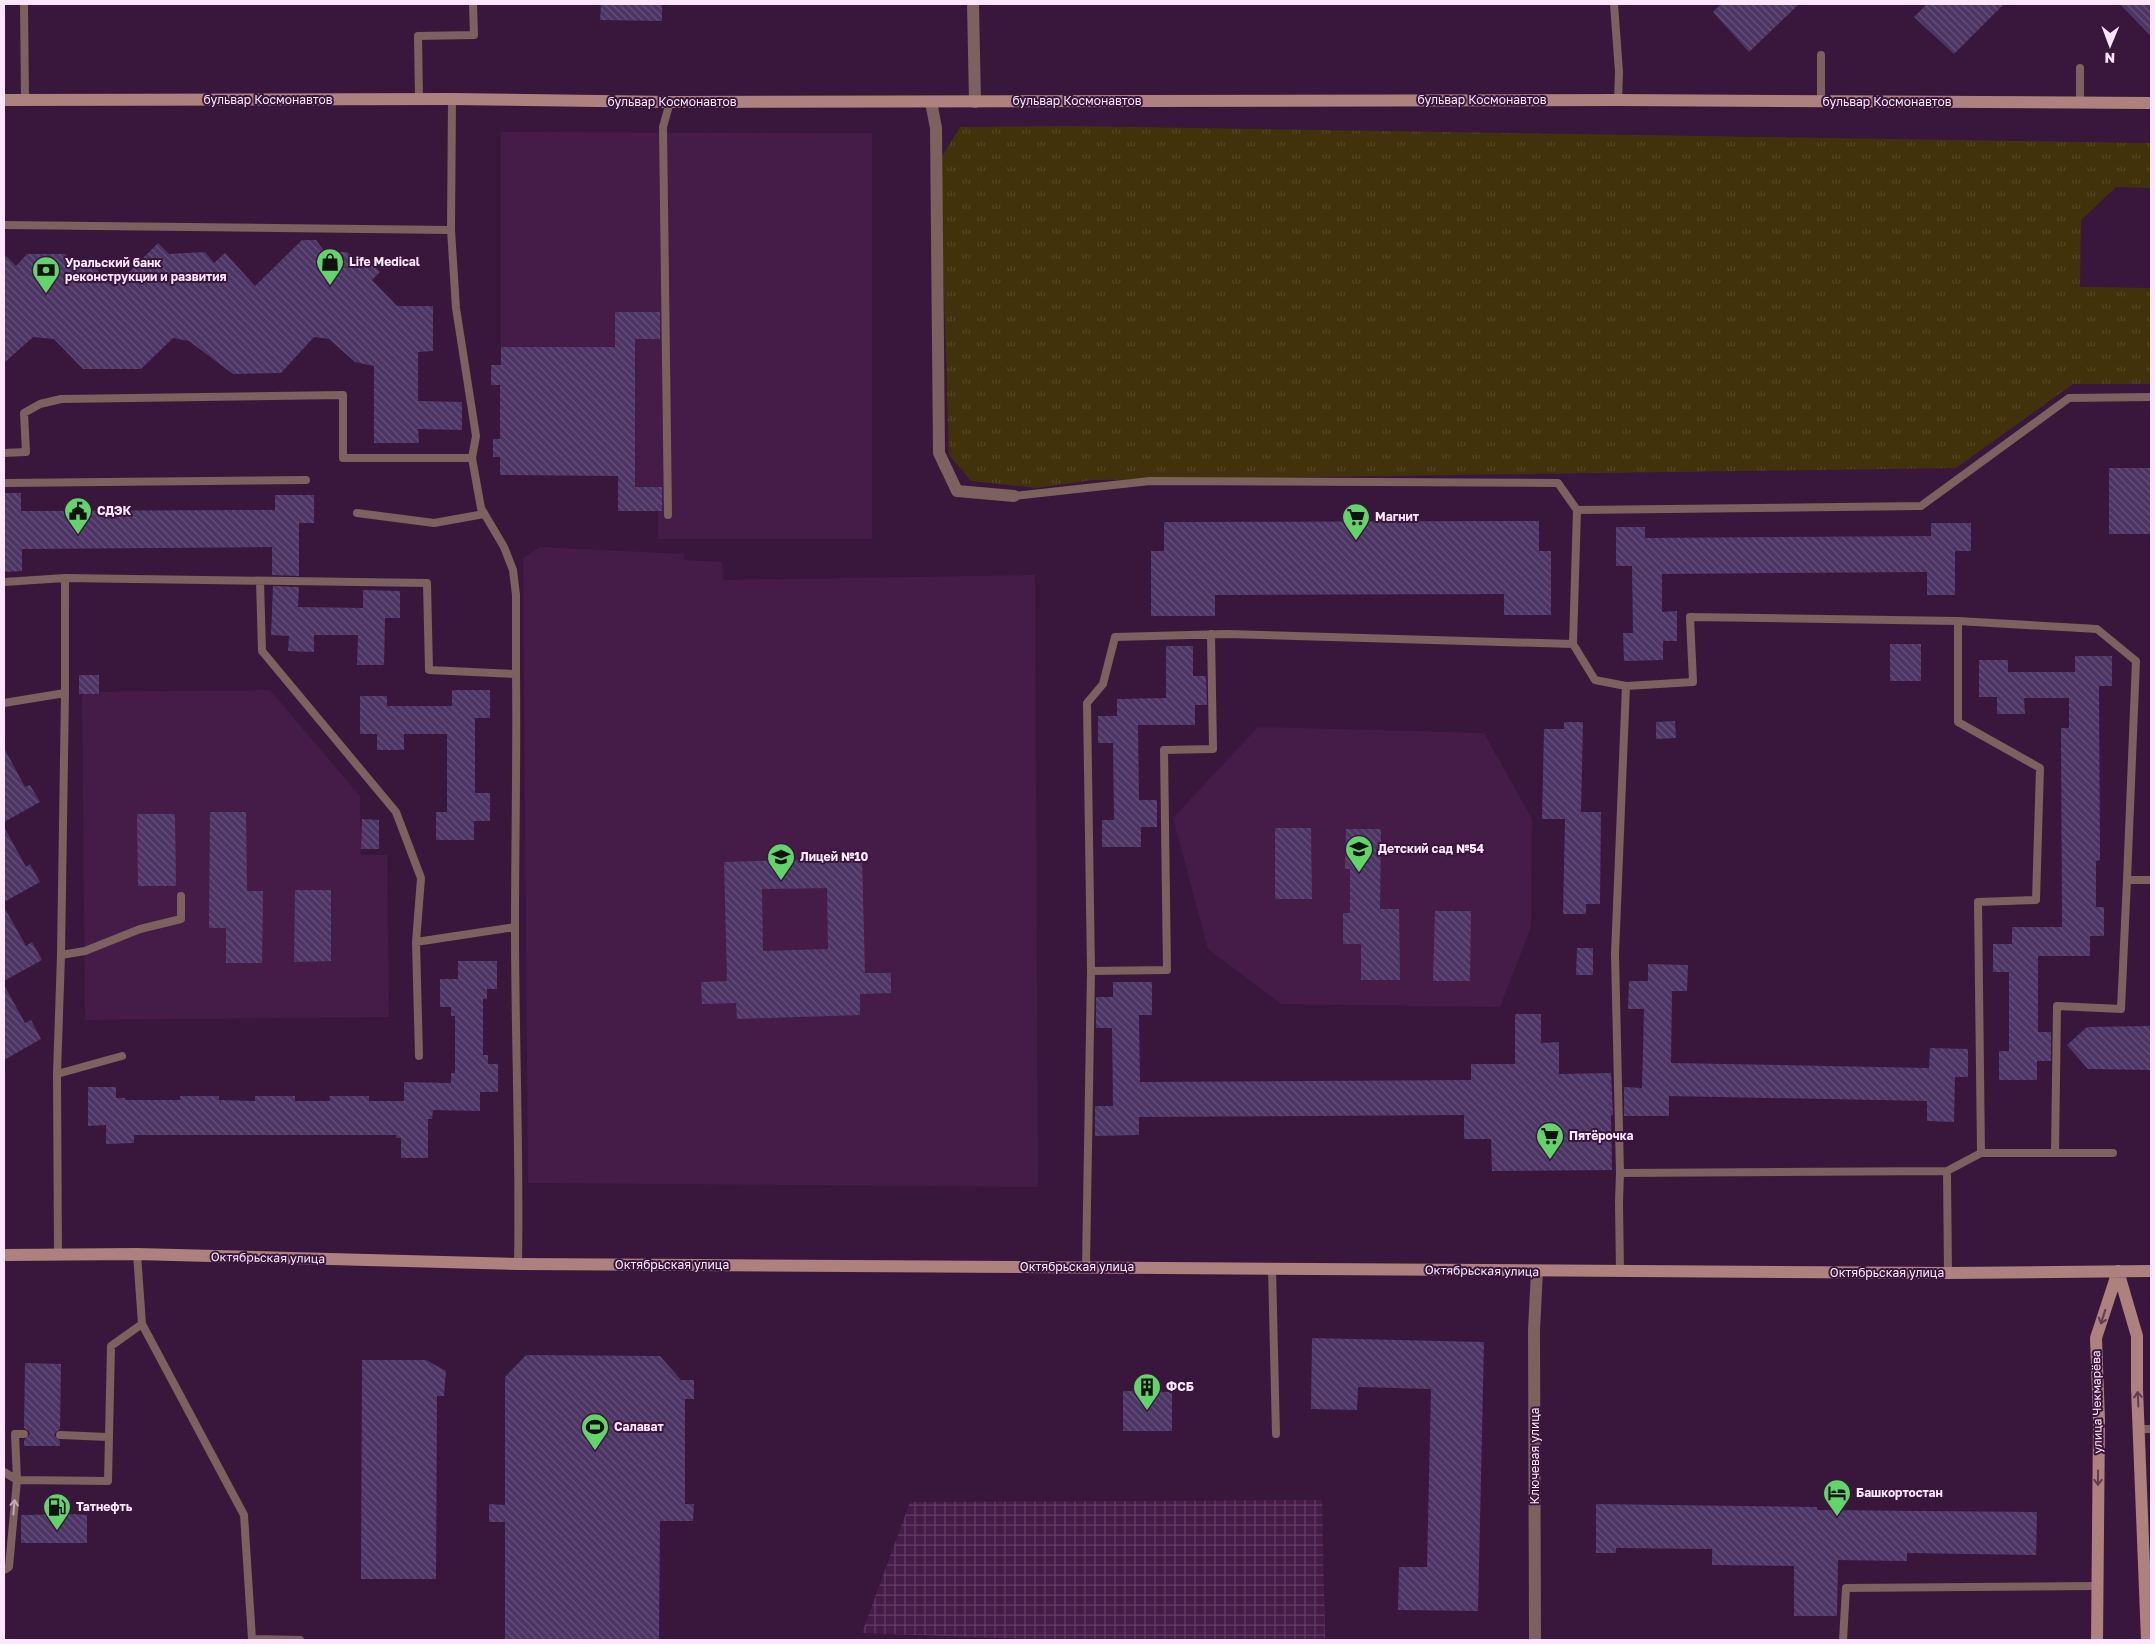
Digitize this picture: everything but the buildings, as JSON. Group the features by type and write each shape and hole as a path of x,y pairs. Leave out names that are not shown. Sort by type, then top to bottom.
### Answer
{"street":[{"path":"972,4 975,102"},
{"name":"бульвар Космонавтов","path":"4,100 670,102 1618,100 2151,103"},
{"path":"931,102 936,128 938,452 957,491 1014,496"},
{"name":"Октябрьская улица","path":"4,1255 137,1254 518,1264 1086,1266 1620,1272 1948,1273 2151,1271"},
{"name":"Ключевая улица","path":"1535,1640 1534,1330 1537,1271"},
{"path":"2118,1271 2137,1336 2145,1429 2147,1640"},
{"name":"улица Чекмарёва","path":"2097,1640 2099,1421 2096,1338 2118,1271"}],"lane":[{"path":"24,4 25,100"},
{"path":"420,100 418,36 474,35 473,4"},
{"path":"1614,4 1619,72 1618,100"},
{"path":"1821,55 1821,101"},
{"path":"2080,68 2080,103"},
{"path":"452,100 451,230 456,308 476,436 472,458 481,508 504,547 513,570 516,596 518,774 515,927 519,1193 518,1264"},
{"path":"668,515 663,127 670,102"},
{"path":"4,225 451,230"},
{"path":"4,453 26,452 24,413 40,404 61,399 343,395 343,458 472,458"},
{"path":"1577,510 1921,506 2069,398 2151,397"},
{"path":"4,483 306,480"},
{"path":"1014,496 1150,480 1558,483 1577,510 1573,644 1595,680 1626,686 1693,682 1690,617 1958,621 2098,629 2136,661 2128,880 2120,1009 2057,1006 2055,1153"},
{"path":"357,513 434,524 484,514"},
{"path":"4,582 65,578 427,583 429,670 516,674"},
{"path":"58,1254 57,1074 62,955 66,693 65,578"},
{"path":"260,581 262,651 396,812 421,878 416,942 420,1056"},
{"path":"1958,621 1958,722 2040,768 2036,900 1978,902 1980,1153"},
{"path":"1086,1266 1091,972 1086,703 1103,684 1115,637 1211,634 1573,644"},
{"path":"1091,972 1167,970 1164,750 1213,749 1211,634"},
{"path":"1620,1272 1620,1173 1615,954 1626,686"},
{"path":"4,703 66,693"},
{"path":"2128,880 2151,880"},
{"path":"62,955 85,951 140,929 181,919 180,896"},
{"path":"416,942 515,927"},
{"path":"57,1074 122,1056"},
{"path":"1620,1173 1947,1170 1980,1153 2113,1153"},
{"path":"1947,1170 1948,1273"},
{"path":"137,1254 142,1324 244,1515 252,1639 300,1640"},
{"path":"1272,1268 1276,1434"},
{"path":"4,1472 17,1480 108,1481 111,1346 142,1324"},
{"path":"4,1570 9,1567 17,1480 15,1434 24,1434"},
{"path":"60,1435 108,1437"},
{"path":"1843,1640 1846,1588 2098,1586"}],"shaded area":[{"path":"501,132 872,133 872,539 658,539 658,511 618,511 618,476 500,475 500,457 493,457 493,439 500,439 500,385 491,385 491,365 501,365"},
{"name":"Лицей №10","path":"540,547 684,554 684,560 722,562 723,580 1035,575 1038,1187 528,1183 523,558"},
{"path":"270,690 360,796 361,855 387,855 389,1017 85,1020 82,692"},
{"name":"Детский сад №54","path":"1258,727 1484,733 1532,819 1531,927 1500,1007 1281,1004 1208,949 1173,818"},
{"path":"1322,1500 1325,1640 1053,1640 862,1633 910,1502"}],"green space":[{"path":"1067,126 2151,143 2151,188 2116,187 2081,220 2080,287 2151,288 2151,384 2073,384 1956,468 1092,480 1037,488 971,481 949,455 940,160 960,127"}],"place":[{"name":"Life Medical","path":"330,286"},
{"name":"Уральский банк реконструкции и развития","path":"46,294"},
{"name":"СДЭК","path":"78,535"},
{"name":"Магнит","path":"1356,541"},
{"name":"Детский сад №54","path":"1359,873"},
{"name":"Лицей №10","path":"781,881"},
{"name":"Пятёрочка","path":"1550,1160"},
{"name":"ФСБ","path":"1147,1411"},
{"name":"Салават","path":"595,1451"},
{"name":"Башкортостан","path":"1837,1517"},
{"name":"Татнефть","path":"57,1531"}]}
